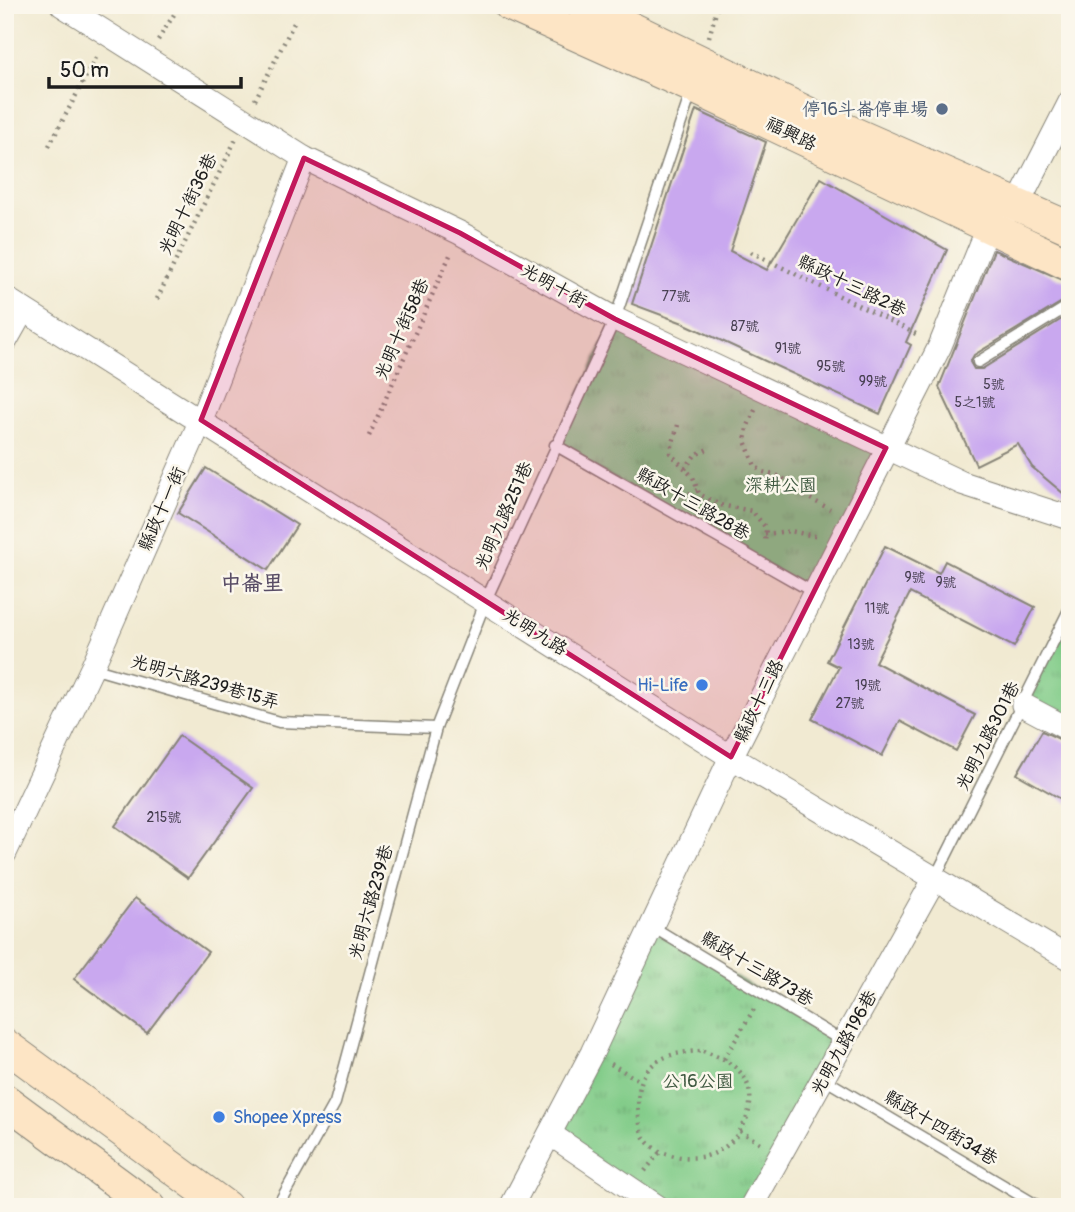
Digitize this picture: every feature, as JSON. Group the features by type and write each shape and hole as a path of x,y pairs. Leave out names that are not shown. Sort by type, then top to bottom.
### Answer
{"street":[{"name":"光明十街","path":"62,5 304,158 460,233 615,319 764,392 962,483 1070,518"},
{"name":"福興路","path":"510,5 812,115 1070,228"},
{"name":"福興路","path":"583,5 697,74 988,228 1070,265"},
{"path":"1018,204 1070,102"},
{"name":"縣政十一街","path":"5,853 92,668 201,420 304,158"},
{"name":"縣政十三路","path":"510,1207 593,1053 732,757 813,592 854,518 886,448 940,346 988,228 1018,204"},
{"path":"5,342 14,304"},
{"name":"光明九路","path":"14,304 732,757 1070,958"},
{"path":"1023,705 1070,730"},
{"name":"光明九路196巷","path":"751,1207 935,878"},
{"path":"5,1045 226,1207"},
{"path":"5,1100 150,1207"},
{"path":"550,1135 659,1207"}],"lane":[{"name":"光明九路251巷","path":"486,600 615,319 697,74"},
{"path":"978,362 1070,305"},
{"name":"縣政十三路28巷","path":"555,445 813,592"},
{"name":"光明六路239巷","path":"277,1207 335,1103 436,728 486,600"},
{"name":"光明九路301巷","path":"935,878 1070,608"},
{"name":"光明六路239巷15弄","path":"92,668 279,722 436,728"},
{"name":"縣政十三路73巷","path":"651,926 844,1042"},
{"name":"縣政十四街34巷","path":"824,1079 1040,1207"}],"path":[{"path":"147,59 180,5"},
{"name":"光明十街36巷","path":"157,299 294,23"},
{"path":"49,146 108,34"},
{"name":"光明十街58巷","path":"369,436 460,233"},
{"name":"縣政十三路2巷","path":"751,252 940,346"},
{"path":"764,392 747,428 745,441 755,466 763,472 782,477 793,490 818,505 854,518"},
{"path":"678,425 670,453 693,477 699,494 720,505 752,511 766,527 758,561"},
{"path":"685,469 695,455 710,448"},
{"path":"765,534 790,531 811,533 839,546"},
{"path":"724,1059 763,992"},
{"path":"703,1051 724,1059 741,1073 750,1093 751,1110 740,1131 715,1153 685,1157 660,1152 642,1134 638,1106 640,1081 650,1066 675,1052 703,1051"},
{"path":"593,1053 640,1081"}],"highlighted area":[{"path":"304,158 460,233 615,319 886,448 731,757 201,420"}],"green space":[{"name":"深耕公園","path":"615,319 886,448 813,592 555,445"},
{"path":"1070,608 1070,730 1023,705"},
{"name":"公16公園","path":"651,926 844,1042 751,1207 658,1207 550,1134"}],"building":[{"path":"696,110 766,142 730,251 767,270 821,178 947,250 906,342 911,345 880,414 683,323 632,304"},
{"path":"994,250 1070,283 1070,297 974,355 970,362 974,369 982,369 1070,314 1070,499 1032,467 1018,444 976,465 939,387"},
{"path":"206,468 297,525 268,570 178,513"},
{"path":"885,546 939,573 945,561 1035,607 1014,647 910,593 875,662 975,715 956,751 900,721 882,756 812,719 839,667 827,661"},
{"path":"1042,731 1070,744 1070,804 1017,774"},
{"path":"179,736 253,788 188,878 115,826"},
{"path":"135,898 208,952 147,1033 74,979"}],"place":[{"name":"停16斗崙停車場","path":"942,109"},
{"name":"Hi-Life","path":"702,685"},
{"name":"Shopee Xpress","path":"219,1117"}],"district":[{"name":"中崙里","path":"252,583"}]}
